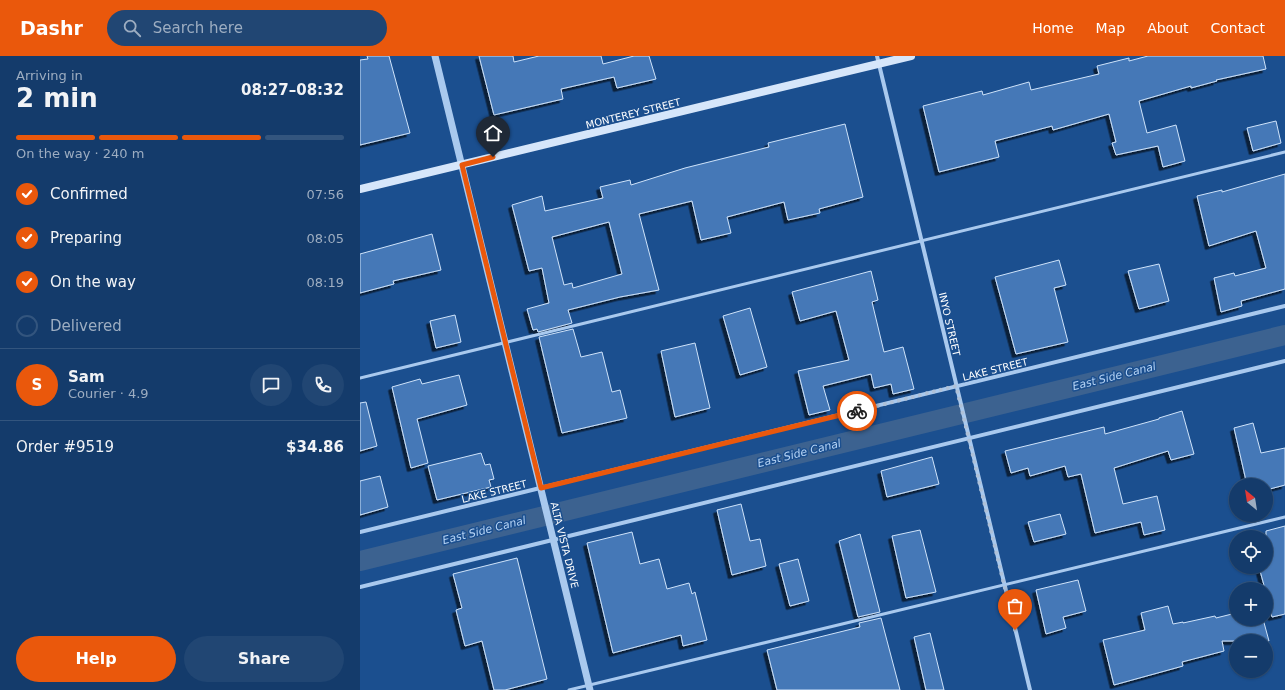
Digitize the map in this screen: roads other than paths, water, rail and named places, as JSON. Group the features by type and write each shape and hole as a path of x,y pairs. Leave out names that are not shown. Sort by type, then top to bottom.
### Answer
{"main road":[{"name":"MONTEREY STREET","path":"360,190 878,60 911,56"}],"street":[{"name":"ALTA VISTA DRIVE","path":"435,56 590,688"},
{"name":"INYO STREET","path":"878,60 1030,690"},
{"name":"LAKE STREET","path":"360,532 1285,306"},
{"path":"360,586 1285,361"}],"lane":[{"path":"360,378 1285,152"},
{"path":"569,690 590,688 1004,584 1285,517"}],"waterway":[{"name":"East Side Canal","path":"360,561 1285,335"}]}
